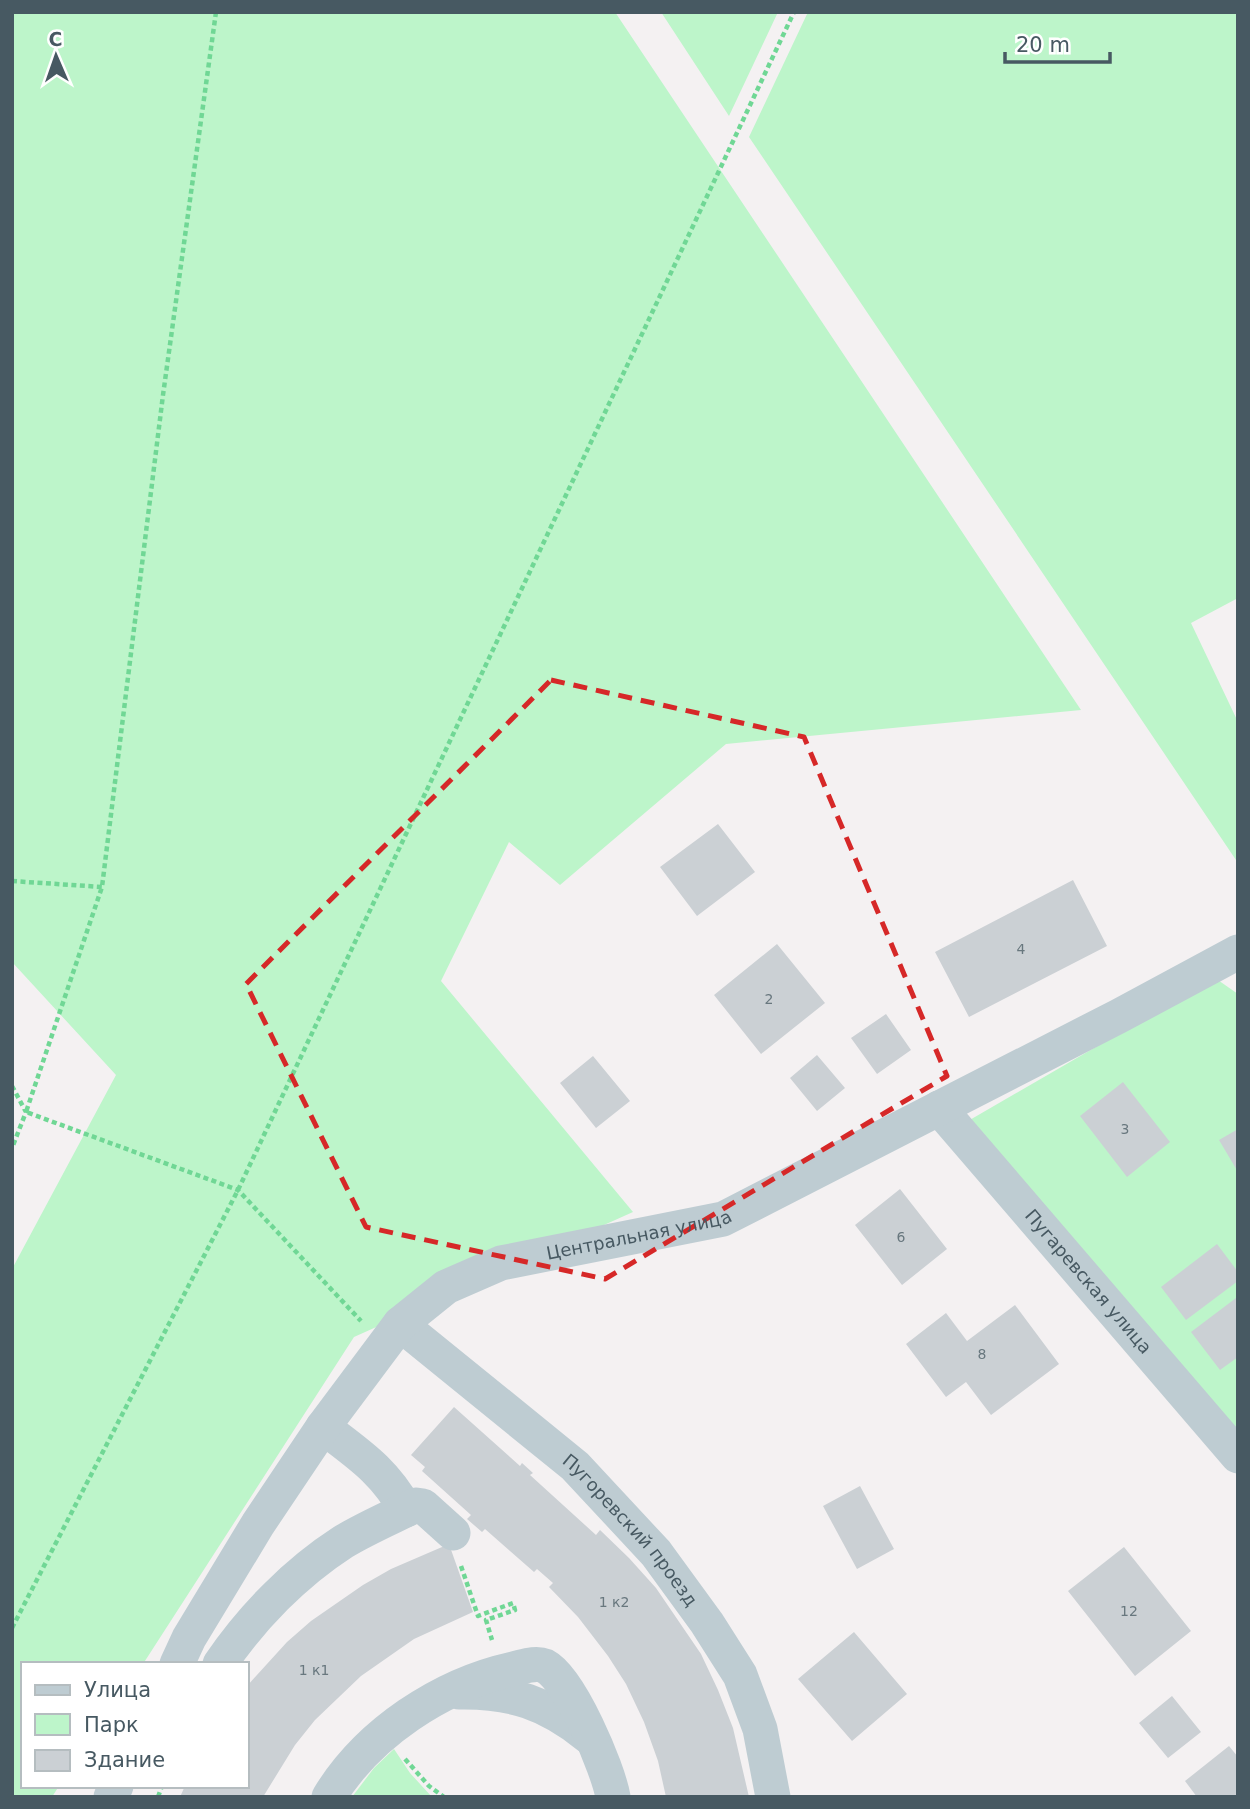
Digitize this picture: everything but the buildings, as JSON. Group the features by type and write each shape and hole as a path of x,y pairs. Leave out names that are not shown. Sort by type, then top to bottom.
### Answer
{"street":[{"name":"Центральная улица","path":"178,1662 258,1524 323,1426 392,1334 446,1287 501,1263 723,1219 1238,952"},
{"name":"Пугаревская улица","path":"939,1108 1238,1456"},
{"name":"Пугоревский проезд","path":"392,1334 575,1466 656,1553 707,1623 740,1675 760,1728 773,1797"},
{"path":"323,1426 377,1468 395,1490 406,1510"},
{"path":"221,1662 231,1647 285,1587 343,1542 415,1505 423,1506 453,1533"},
{"path":"329,1797 368,1748 406,1716 449,1692 489,1691 528,1700 564,1717 596,1742 613,1797"}],"path":[{"path":"12,1148 102,887 163,395 216,12"},
{"path":"12,1628 238,1190 794,12"},
{"path":"12,881 102,887"},
{"path":"12,1086 26,1112 238,1190 392,1334"},
{"path":"462,1569 478,1616 513,1603 515,1610 486,1620 488,1628"},
{"path":"387,1733 411,1767 444,1797"}],"highlighted area":[{"path":"551,680 804,737 947,1076 605,1279 366,1227 246,984"}],"green space":[{"path":"12,12 615,12 1081,710 726,744 560,885 509,842 441,981 633,1212 354,1337 144,1662 21,1662 21,1788 58,1788 52,1797 12,1797 12,1269 116,1075 12,962"},
{"path":"661,12 778,12 729,116"},
{"path":"808,12 1238,12 1238,598 1191,623 1238,722 1238,863 749,137"},
{"path":"1215,978 1238,994 1238,1450 968,1121"},
{"path":"394,1749 410,1773 432,1797 352,1797 374,1768"}]}
